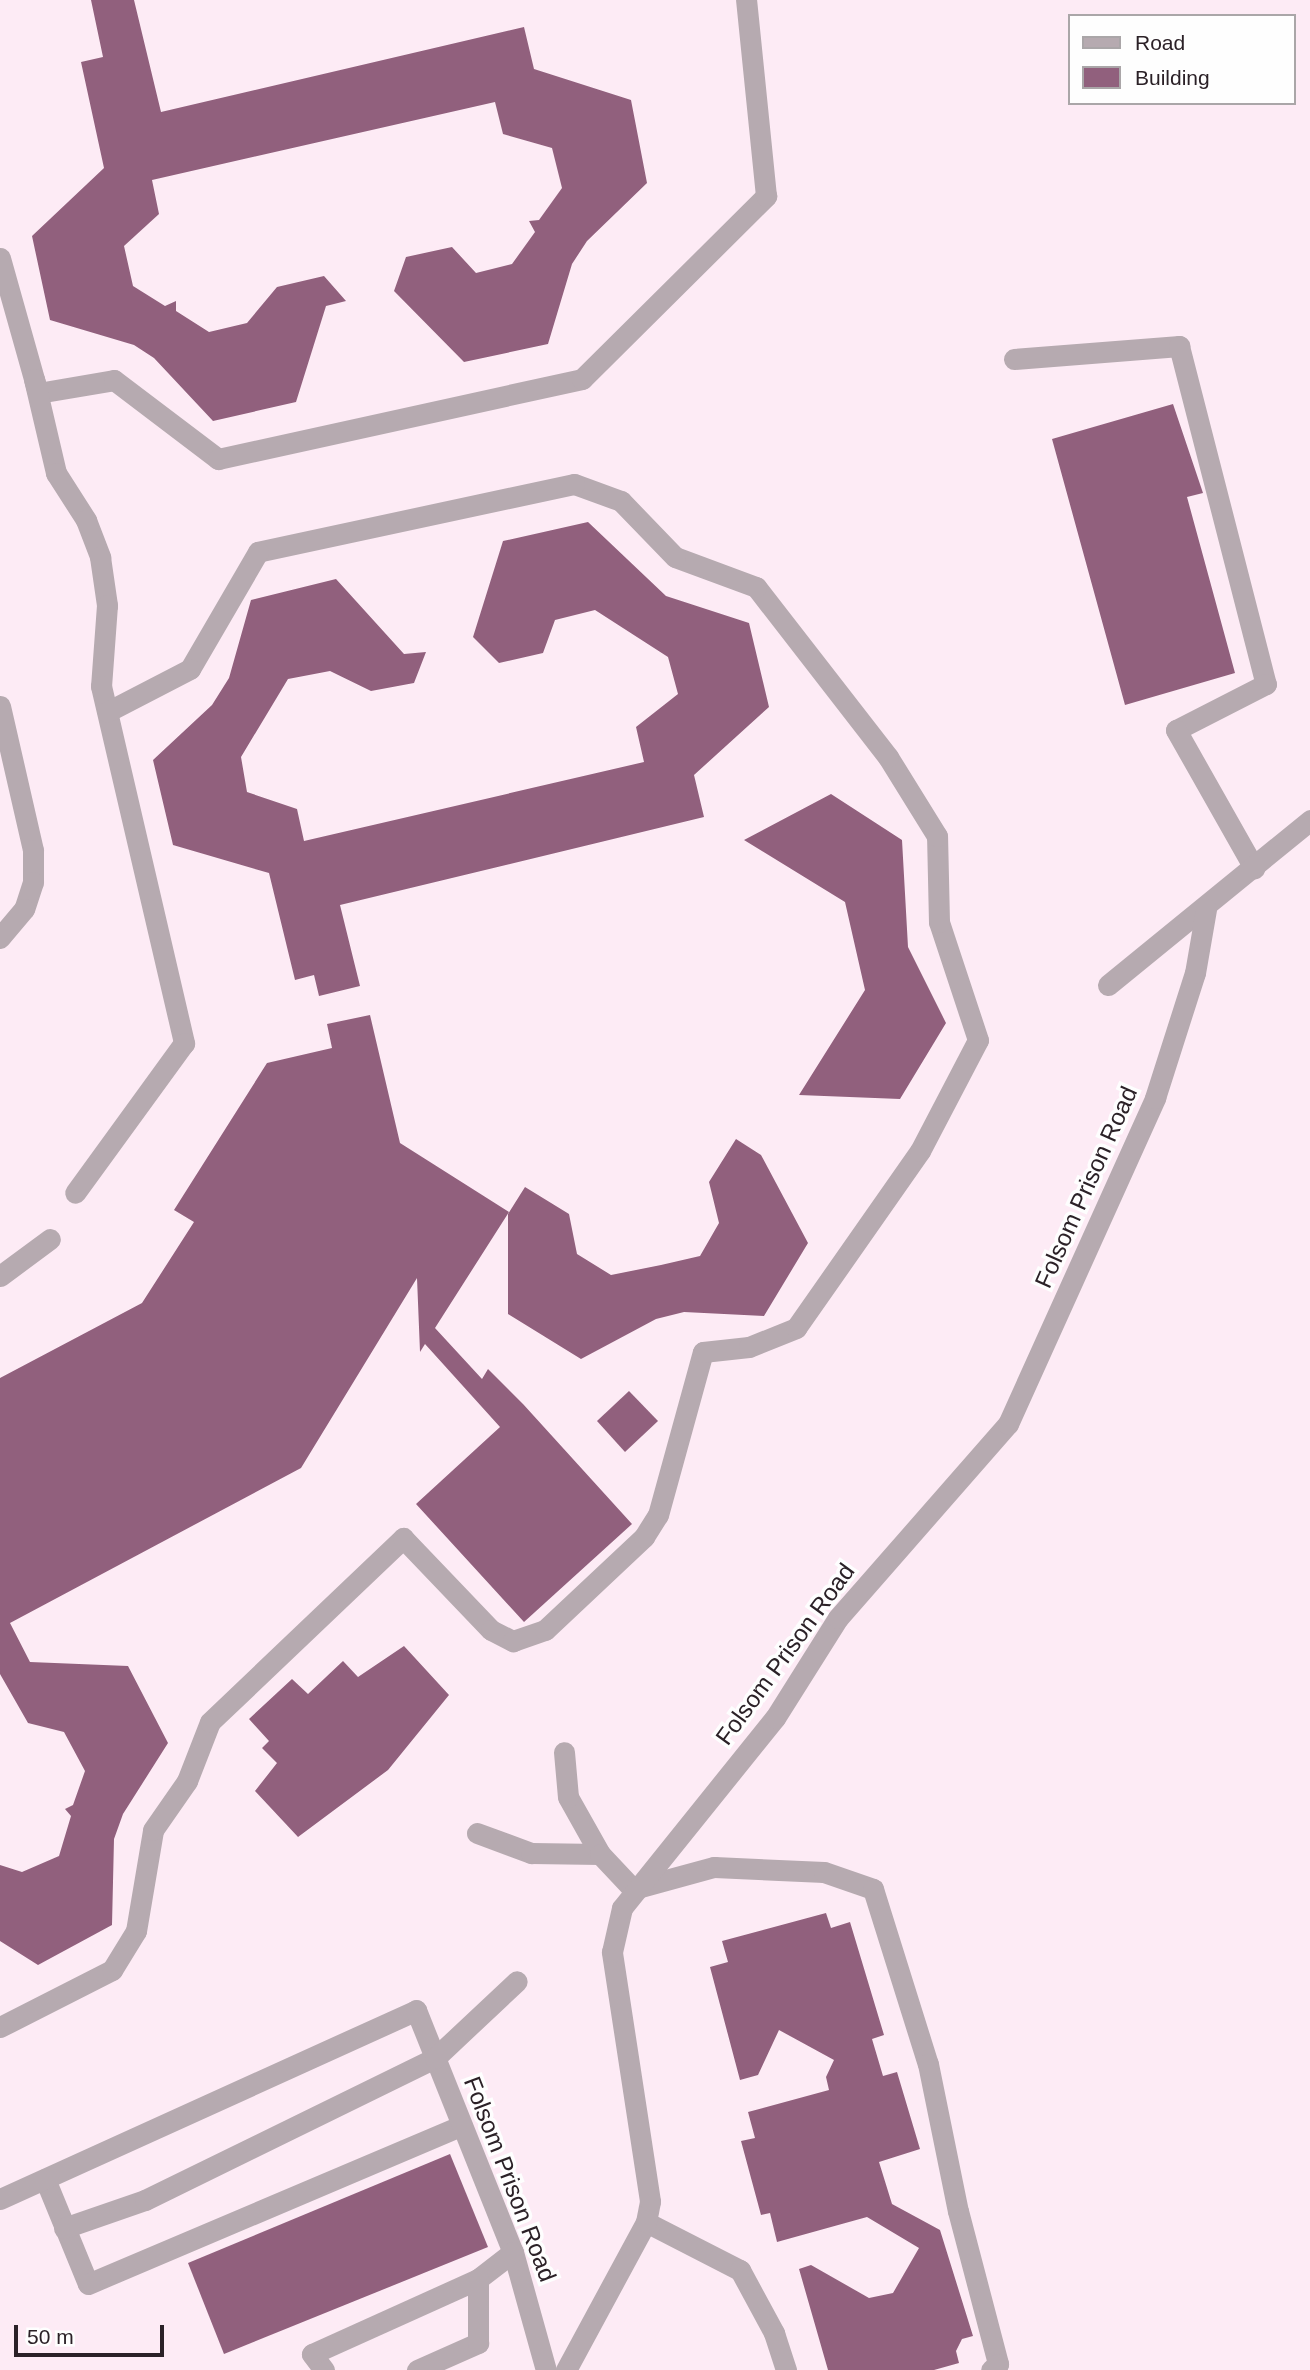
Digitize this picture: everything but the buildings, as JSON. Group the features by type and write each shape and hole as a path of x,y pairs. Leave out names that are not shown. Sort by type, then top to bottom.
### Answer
{"street":[{"path":"0,258 38,393 114,380 218,459 582,379 766,196 746,0"},
{"path":"1014,359 1179,346 1266,684 1176,730 1254,868"},
{"path":"34,378 56,473 86,520 100,557 107,605 101,686 184,1043 75,1193"},
{"path":"0,2027 112,1970 136,1931 153,1830 187,1781 211,1722 403,1538 491,1630 513,1641 545,1630 644,1537 658,1516 703,1352 749,1347 796,1328 920,1151 978,1040 939,922 937,836 888,757 756,587 674,557 621,501 574,484 258,552 190,669 107,712"},
{"path":"0,706 33,850 33,882 24,909 0,938"},
{"path":"1108,985 1206,909 1310,820"},
{"name":"Folsom Prison Road","path":"566,2370 646,2222 648,2179 612,1952 622,1908 633,1889 775,1717 859,1592 987,1454 1008,1424 1155,1098 1195,973 1206,909"},
{"path":"0,1276 50,1239"},
{"path":"564,1752 568,1797 600,1853 633,1889 714,1867 824,1872 873,1889 928,2064 958,2211 998,2364 992,2370"},
{"path":"477,1833 531,1853 600,1853"},
{"path":"64,2228 145,2200 435,2058 517,1981"},
{"name":"Folsom Prison Road","path":"45,2179 416,2010 513,2252 546,2370"},
{"path":"0,2199 45,2179 88,2284 462,2125"},
{"path":"646,2222 740,2270 774,2333 786,2370"},
{"path":"324,2370 312,2354 478,2278 513,2252"},
{"path":"416,2370 478,2343 478,2278"}]}
